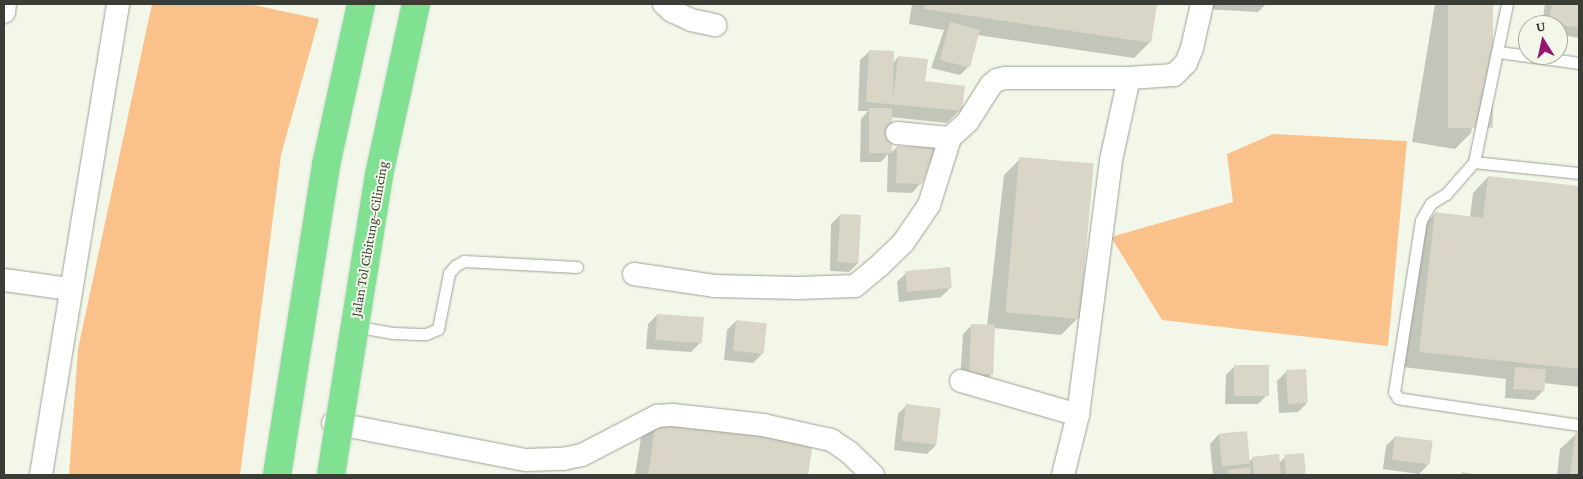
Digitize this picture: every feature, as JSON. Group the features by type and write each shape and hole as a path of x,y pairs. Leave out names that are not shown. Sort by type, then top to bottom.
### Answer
{"highway":[{"path":"277,475 326,165 361,4"},
{"name":"Jalan Tol Cibitung–Cilincing","path":"331,475 379,175 416,4"}],"street":[{"path":"4,12 5,4"},
{"path":"41,475 118,4"},
{"path":"664,4 672,12 691,20 715,25"},
{"path":"634,274 714,286 798,288 856,286 903,243 929,205 950,138 968,121 991,85 997,80 1006,78 1129,78 1174,75 1186,63 1192,48 1202,4"},
{"path":"1063,475 1078,415 1111,160 1129,78"},
{"path":"897,133 950,138"},
{"path":"4,280 70,289"},
{"path":"961,381 1078,415"},
{"path":"334,423 524,468 582,455 657,416 673,416 763,425 831,440 850,453 867,473"}],"lane":[{"path":"1507,4 1474,162 1446,194 1431,203 1421,220 1394,388 1395,396 1403,399 1579,425"},
{"path":"1498,52 1579,63"},
{"path":"1474,162 1579,173"},
{"path":"349,325 393,333 426,334 438,329 449,273 455,266 464,261 577,267"}],"shaded area":[{"path":"152,4 249,4 319,19 281,155 240,475 69,475 78,349"},
{"path":"1273,134 1407,141 1388,346 1162,320 1111,237 1233,202 1227,154"}],"building":[{"path":"925,4 1157,4 1151,43 924,9"},
{"path":"1448,4 1493,4 1493,128 1448,128"},
{"path":"1552,4 1579,4 1579,28 1568,26 1568,15 1550,15"},
{"path":"950,22 980,30 970,68 940,60"},
{"path":"869,50 894,51 893,99 898,56 928,59 925,81 965,86 962,111 866,102"},
{"path":"869,108 892,108 892,153 869,153"},
{"path":"897,146 936,147 922,184 896,183"},
{"path":"1019,157 1094,164 1080,319 1005,312"},
{"path":"1488,176 1579,186 1579,369 1419,352 1435,212 1483,218"},
{"path":"840,214 861,215 858,263 837,262"},
{"path":"950,267 952,288 907,292 905,271"},
{"path":"657,314 704,317 702,343 655,340"},
{"path":"736,320 767,323 764,354 733,351"},
{"path":"971,324 995,325 993,375 969,374"},
{"path":"1234,365 1269,365 1269,396 1234,396"},
{"path":"1515,367 1546,369 1544,391 1513,389"},
{"path":"1306,369 1308,403 1288,404 1286,370"},
{"path":"906,404 941,408 936,445 901,441"},
{"path":"656,421 813,443 808,475 648,475"},
{"path":"1247,431 1250,464 1222,466 1219,433"},
{"path":"1576,432 1579,433 1579,475 1570,475"},
{"path":"1395,436 1433,441 1430,464 1392,460"},
{"path":"1304,453 1306,474 1286,475 1284,455"},
{"path":"1279,454 1281,475 1254,475 1252,457"},
{"path":"1250,467 1251,475 1229,475 1228,470"},
{"path":"1462,472 1474,474 1474,475 1461,475"}]}
